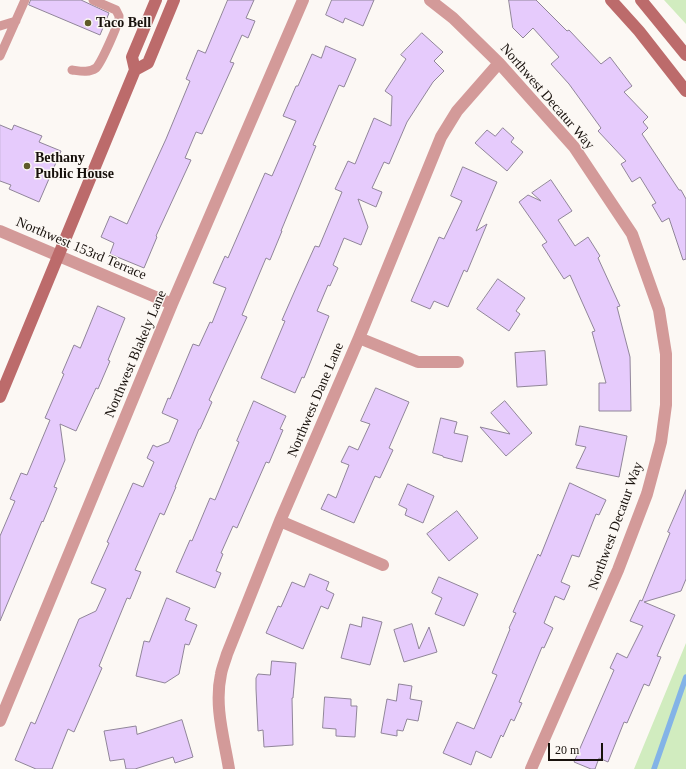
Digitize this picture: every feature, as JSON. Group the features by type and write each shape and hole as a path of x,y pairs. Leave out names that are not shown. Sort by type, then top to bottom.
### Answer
{"main road":[{"path":"0,397 3,380 59,256 135,70 132,57 156,0"},
{"path":"135,70 148,63 174,0"},
{"path":"611,0 639,31 686,92"},
{"path":"641,0 686,55"}],"street":[{"name":"Northwest Blakely Lane","path":"0,720 172,304 303,0"},
{"name":"Northwest Decatur Way","path":"430,0 453,18 499,63 574,147 632,234 659,310 666,354 666,404 661,442 647,494 618,570 531,769"},
{"name":"Northwest Dane Lane","path":"229,769 219,713 218,694 221,674 227,654 280,522 358,338 440,137 457,111 499,63"},
{"name":"Northwest 153rd Terrace","path":"0,231 172,304"},
{"path":"358,338 418,362 458,362"},
{"path":"280,522 383,565"}],"lane":[{"path":"0,56 25,0"},
{"path":"72,70 90,71 97,67 102,59 117,23 119,16 116,10 93,0"},
{"path":"0,26 16,21"}],"green space":[{"path":"664,0 686,0 686,24"},
{"path":"686,643 686,769 634,769"}],"building":[{"name":"Taco Bell","path":"31,0 81,0 109,13 100,35 29,5"},
{"path":"228,0 254,0 246,18 255,21 248,38 242,35 230,62 234,63 202,134 196,132 185,158 191,160 156,236 157,237 144,268 110,254 114,243 101,237 110,216 127,224 166,139 190,81 186,79 198,50 205,53"},
{"path":"332,0 374,0 363,26 345,18 343,23 326,15"},
{"path":"509,0 536,0 567,31 569,30 601,64 610,57 632,86 624,92 648,117 643,122 648,128 642,134 686,199 686,259 683,260 669,218 662,222 652,205 656,203 640,177 632,182 621,164 626,161 598,131 601,128 569,84 551,64 559,57 533,28 523,38 513,28"},
{"path":"422,33 443,52 434,61 444,71 433,82 407,122 389,164 384,162 372,188 382,192 376,207 358,199 368,227 361,245 344,238 333,265 338,268 330,286 328,285 317,311 329,316 304,378 302,377 295,393 261,378 285,321 282,320 315,246 319,247 342,192 335,189 348,161 355,164 374,118 391,126 392,96 385,91 406,59 401,55"},
{"path":"326,46 356,59 344,87 339,85 313,145 316,146 270,260 266,258 242,315 247,317 209,400 212,402 199,429 164,515 160,513 135,570 141,572 130,599 127,598 99,666 102,668 74,732 68,729 52,769 36,769 15,760 31,722 35,724 79,619 96,611 106,589 91,583 109,543 107,542 133,483 143,487 154,462 147,458 153,445 157,447 169,442 178,420 162,413 168,398 170,399 193,344 199,346 210,322 212,323 226,288 213,283 225,256 228,258 265,173 272,176 296,121 283,116 296,86 298,86 312,54 321,58"},
{"name":"Bethany Public House","path":"0,125 12,130 14,125 42,136 39,142 61,151 39,202 9,189 11,185 0,181"},
{"path":"503,128 514,138 511,142 523,152 507,171 475,143 487,130 495,136"},
{"path":"463,167 497,182 476,231 487,224 467,272 464,270 448,307 434,301 430,309 411,301 439,237 444,239 462,201 451,196"},
{"path":"551,180 572,211 558,220 575,246 588,237 600,256 598,258 620,306 617,307 630,357 631,411 599,411 599,383 606,383 592,332 595,331 570,275 564,279 542,245 547,242 519,202 528,195 541,201 532,193"},
{"path":"498,279 525,298 516,311 520,314 509,331 477,309"},
{"path":"98,306 125,318 108,360 110,361 98,389 96,388 76,431 60,424 65,460 54,487 57,488 0,621 0,536 15,501 10,499 21,473 27,475 50,420 45,418 64,374 62,373 74,345 80,348"},
{"path":"545,351 547,385 517,387 515,353"},
{"path":"376,388 409,402 389,448 393,450 380,478 375,476 354,523 321,509 328,494 336,498 349,465 341,462 349,446 358,450 370,424 361,421"},
{"path":"254,401 286,416 280,429 283,430 269,463 266,462 237,528 233,526 221,553 223,554 216,571 221,573 215,588 176,572 190,540 192,541 210,498 215,500"},
{"path":"505,401 532,433 506,456 480,427 510,434 491,413"},
{"path":"441,418 457,422 454,433 468,436 462,462 433,453"},
{"path":"580,426 627,436 619,477 576,468 586,447 576,445"},
{"path":"570,483 606,500 599,515 596,514 579,557 572,555 561,582 570,586 564,600 555,596 544,623 553,628 544,648 542,647 519,702 522,703 514,721 511,719 503,737 501,735 491,758 476,751 471,765 443,753 457,722 474,729 497,675 492,673 516,613 513,612 538,554 540,556"},
{"path":"408,484 434,496 423,523 405,515 407,509 399,505"},
{"path":"686,490 686,579 681,591 644,602 675,615 657,656 661,657 649,686 644,684 627,723 624,722 608,762 599,758 595,769 591,769 574,762 614,670 610,668 617,653 627,658 643,626 630,621 640,600 642,601 670,533 668,532"},
{"path":"457,511 478,538 449,561 427,534"},
{"path":"310,574 329,582 326,590 334,594 328,609 321,606 303,649 266,633 278,606 281,607 292,582 304,587"},
{"path":"439,577 478,594 464,626 435,614 442,598 432,593"},
{"path":"167,598 190,608 185,620 197,625 189,645 185,644 179,674 165,683 136,676 144,641 149,642"},
{"path":"363,617 382,622 370,665 341,658 350,624 361,627"},
{"path":"412,624 419,649 429,627 437,652 404,662 394,630"},
{"path":"272,661 296,663 292,698 293,745 264,747 263,730 258,731 256,678 258,674 270,675"},
{"path":"399,684 412,686 410,699 422,701 418,721 407,719 403,731 397,730 397,736 381,733 387,699 396,701"},
{"path":"325,697 351,699 351,706 357,706 355,737 336,736 336,729 323,728"},
{"path":"182,720 193,757 175,763 173,757 135,769 126,769 124,759 110,761 104,731 136,726 137,734"}],"waterway":[{"path":"654,769 686,677"}],"place":[{"name":"Taco Bell","path":"88,23"},
{"name":"Bethany Public House","path":"27,166"}]}
